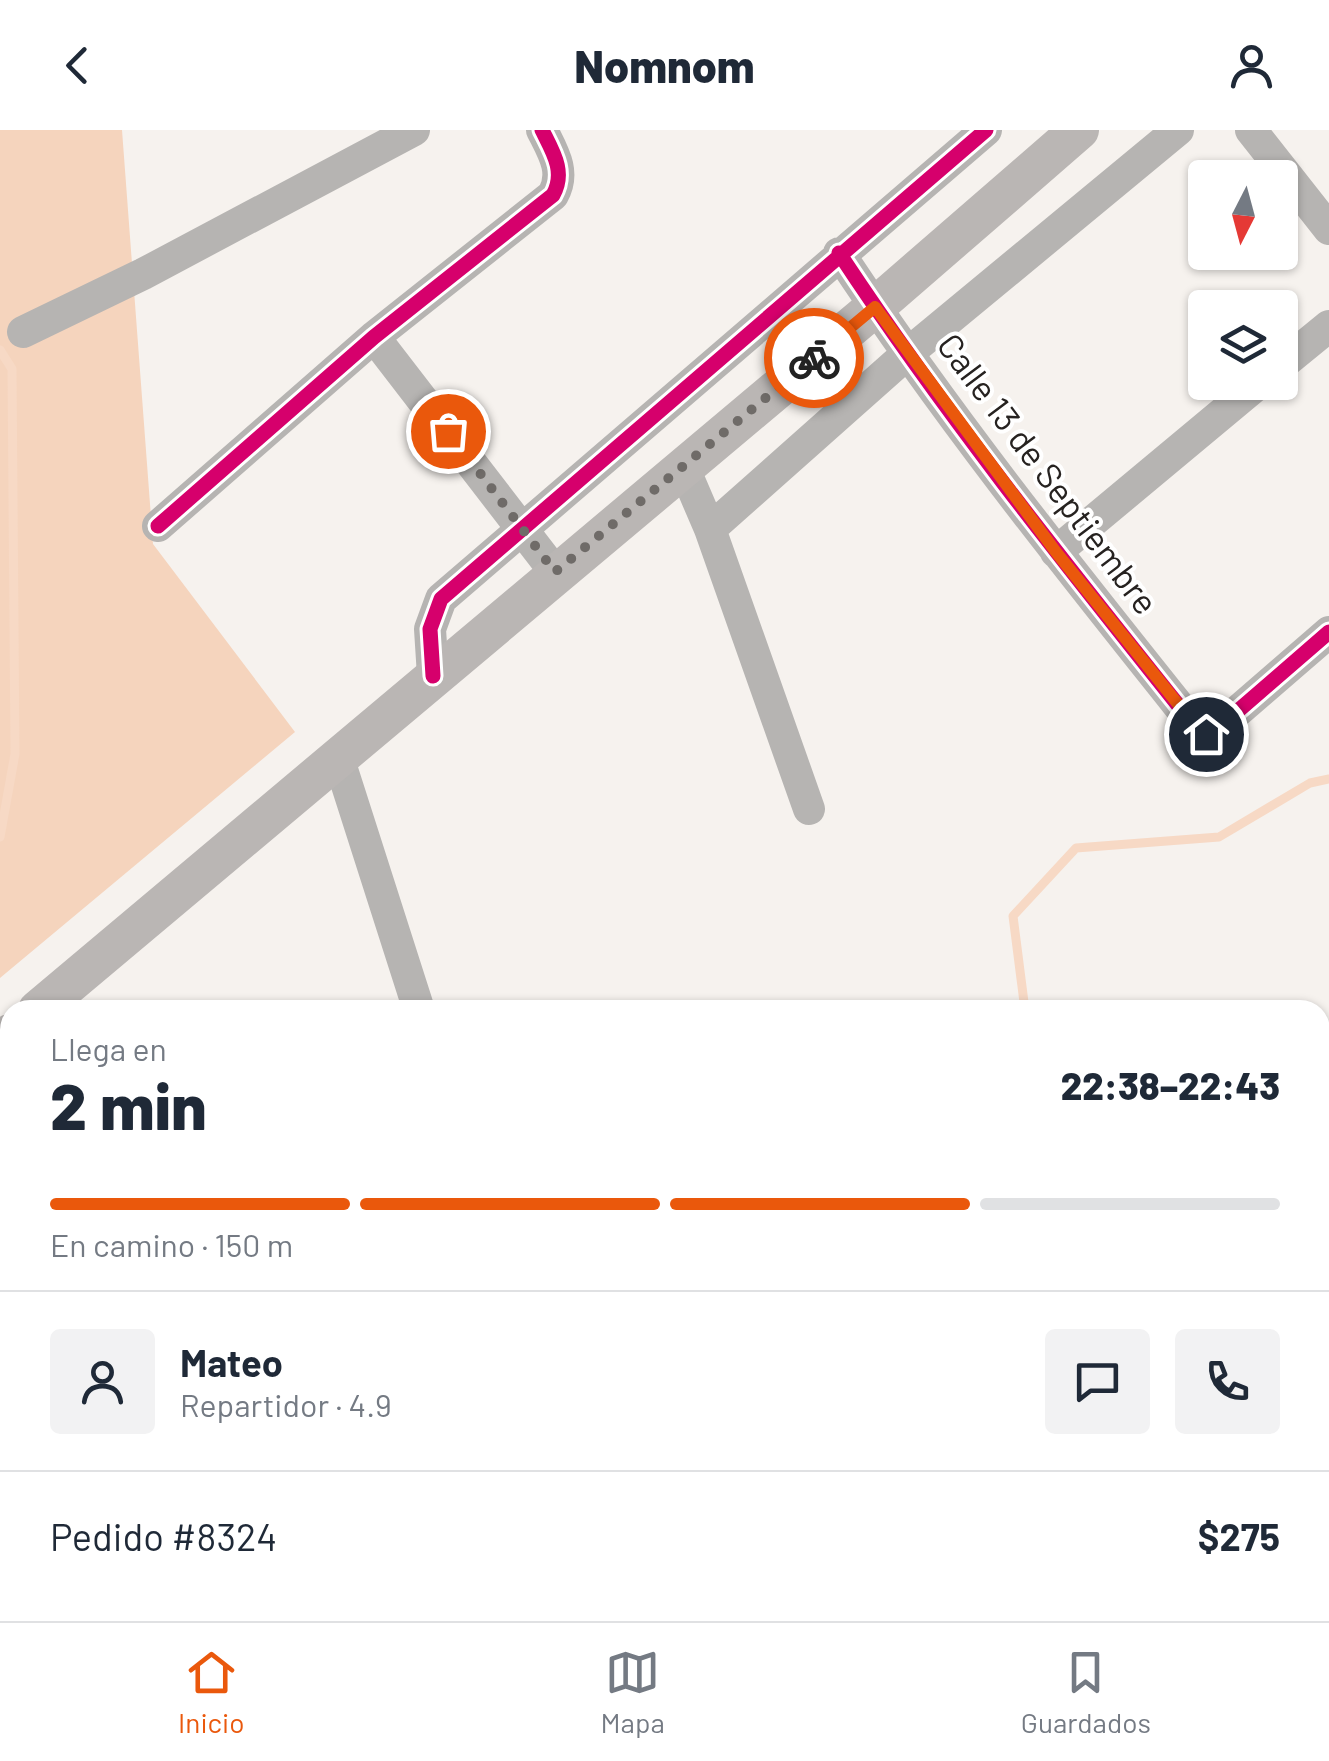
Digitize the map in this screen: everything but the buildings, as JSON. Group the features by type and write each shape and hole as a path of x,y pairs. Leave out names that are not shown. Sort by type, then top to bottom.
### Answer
{"main road":[{"path":"60,1000 338,757 875,307 1078,130"}],"street":[{"path":"23,332 160,265 414,130"},
{"path":"158,526 374,337 552,195 558,182 558,164 542,130"},
{"path":"433,676 430,629 442,599 522,526 986,130"},
{"path":"710,530 907,354 1178,130"},
{"path":"1251,130 1329,229"},
{"name":"Calle 13 de Septiembre","path":"839,253 907,354 1056,552 1206,734 1217,729 1329,632"},
{"path":"1298,351 1329,326"},
{"path":"374,337 555,572"},
{"path":"1056,552 1238,400"},
{"path":"683,466 710,530 809,809"},
{"path":"338,757 416,1000"}],"shaded area":[{"path":"0,130 122,130 153,544 295,732 0,978"}],"waterway":[{"path":"0,350 12,369 15,754 0,837"},
{"path":"1024,1000 1013,916 1076,848 1219,837 1310,783 1329,779"}],"cycle path":[{"path":"158,526 374,337 553,195 558,170 542,130"},
{"path":"433,676 430,629 441,599 986,130"},
{"path":"839,253 966,434 1194,725 1206,734 1217,729 1329,632"}],"way so far":[{"path":"448,431 555,572 814,358"}],"route":[{"path":"814,358 875,307 1056,552 1206,734"}]}
